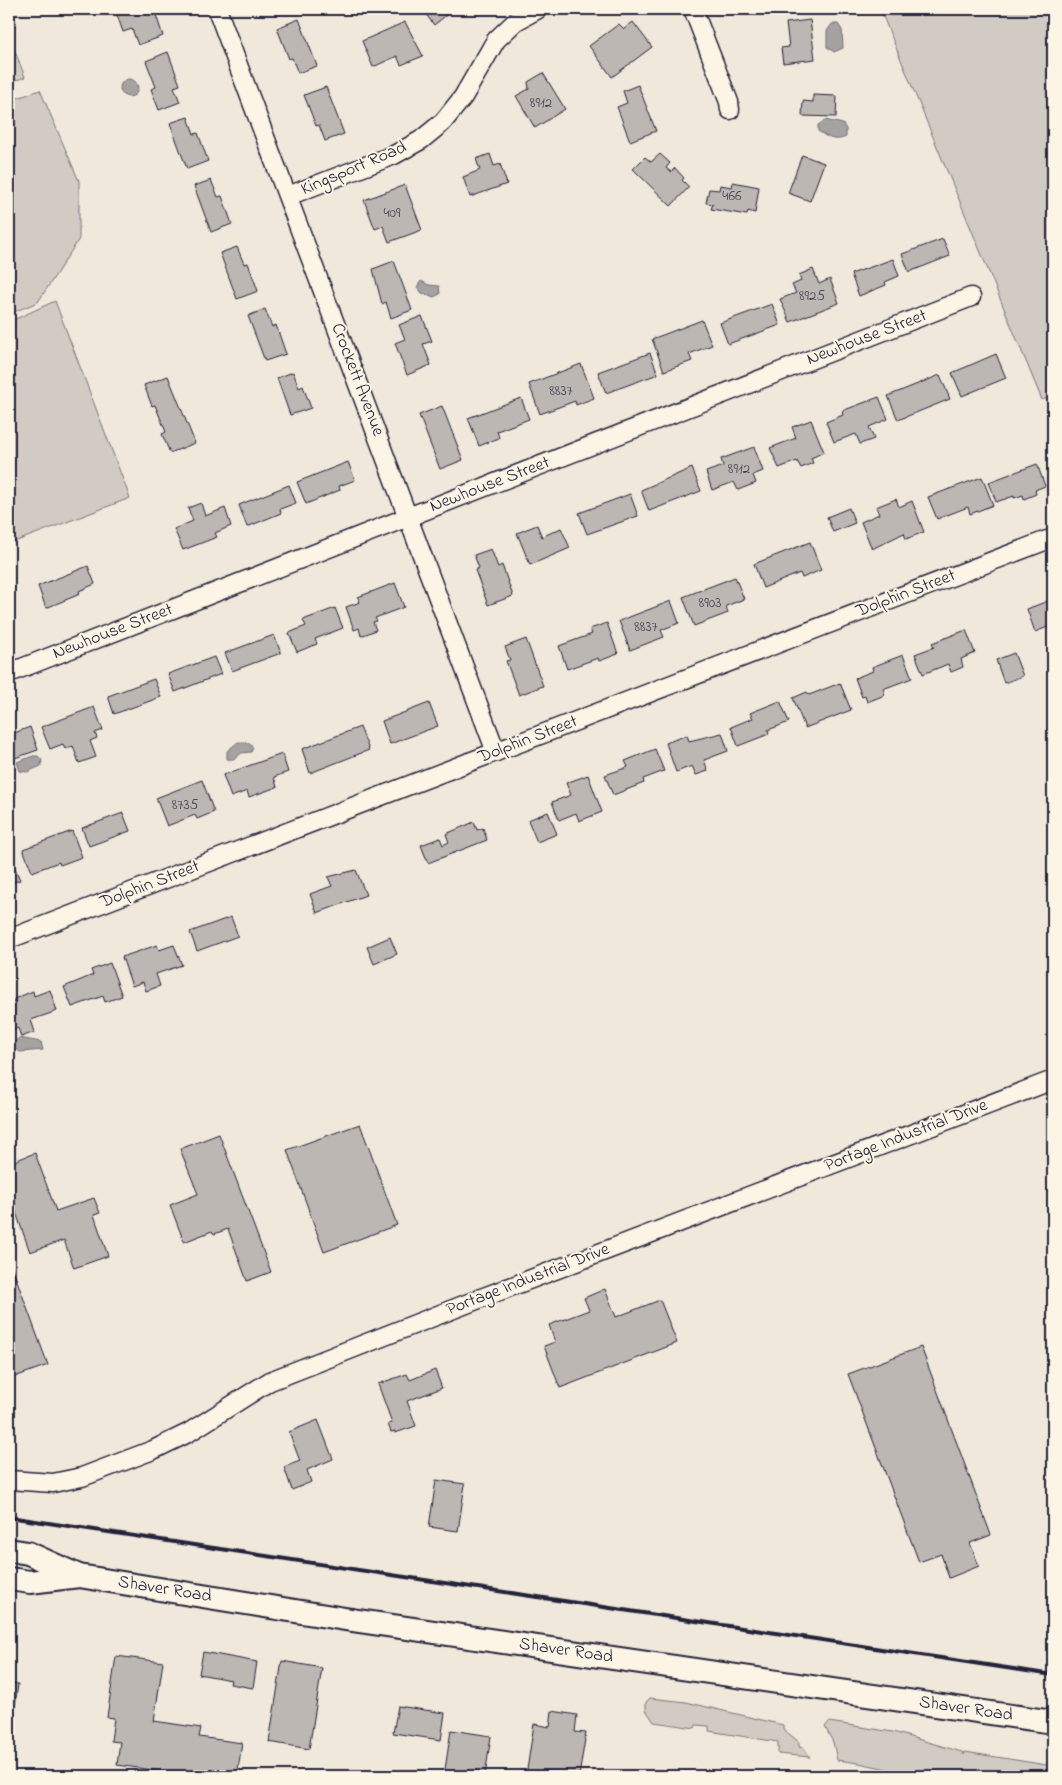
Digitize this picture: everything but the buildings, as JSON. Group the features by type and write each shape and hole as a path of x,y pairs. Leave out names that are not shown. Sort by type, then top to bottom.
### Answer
{"main road":[{"name":"Shaver Road","path":"9,1550 28,1553 79,1576 354,1620 1053,1722"},
{"name":"Shaver Road","path":"9,1579 30,1582 79,1576"}],"street":[{"name":"Crockett Avenue","path":"217,9 496,752"},
{"name":"Kingsport Road","path":"288,196 394,155 421,140 444,122 461,99 496,40 516,21 538,9"},
{"path":"693,9 729,102 730,110"},
{"name":"Newhouse Street","path":"9,673 971,297"},
{"name":"Dolphin Street","path":"9,938 1046,540"},
{"name":"Portage Industrial Drive","path":"9,1480 52,1483 82,1477 145,1453 188,1434 270,1381 484,1297 1053,1080"}],"shaded area":[{"path":"880,9 1053,9 1053,396 1042,400"},
{"path":"832,24 838,24 842,30 843,48 834,52 827,47 827,31"},
{"path":"11,41 25,77 9,83 9,42"},
{"path":"129,79 135,82 138,88 135,94 129,97 123,94 120,88 123,82"},
{"path":"40,90 79,181 79,239 38,302 9,314 9,101"},
{"path":"825,120 843,124 846,129 846,137 832,138 818,131 818,125"},
{"path":"421,281 429,285 439,286 440,294 434,297 422,293 417,287"},
{"path":"55,301 130,498 9,544 9,322"},
{"path":"238,742 250,743 253,748 251,752 241,753 235,758 227,759 227,751"},
{"path":"38,756 42,760 41,766 27,772 20,771 17,762"},
{"path":"19,1038 41,1042 43,1050 20,1052 13,1047 14,1042"},
{"path":"650,1698 686,1702 783,1725 783,1729 799,1742 799,1747 804,1748 810,1757 778,1754 778,1742 709,1731 709,1726 696,1725 695,1728 654,1722 646,1710 646,1702"},
{"path":"829,1722 893,1732 962,1752 964,1755 965,1752 1053,1766 1053,1776 920,1776 837,1760 833,1742 825,1727"}],"railway":[{"path":"9,1517 1053,1675"}]}
